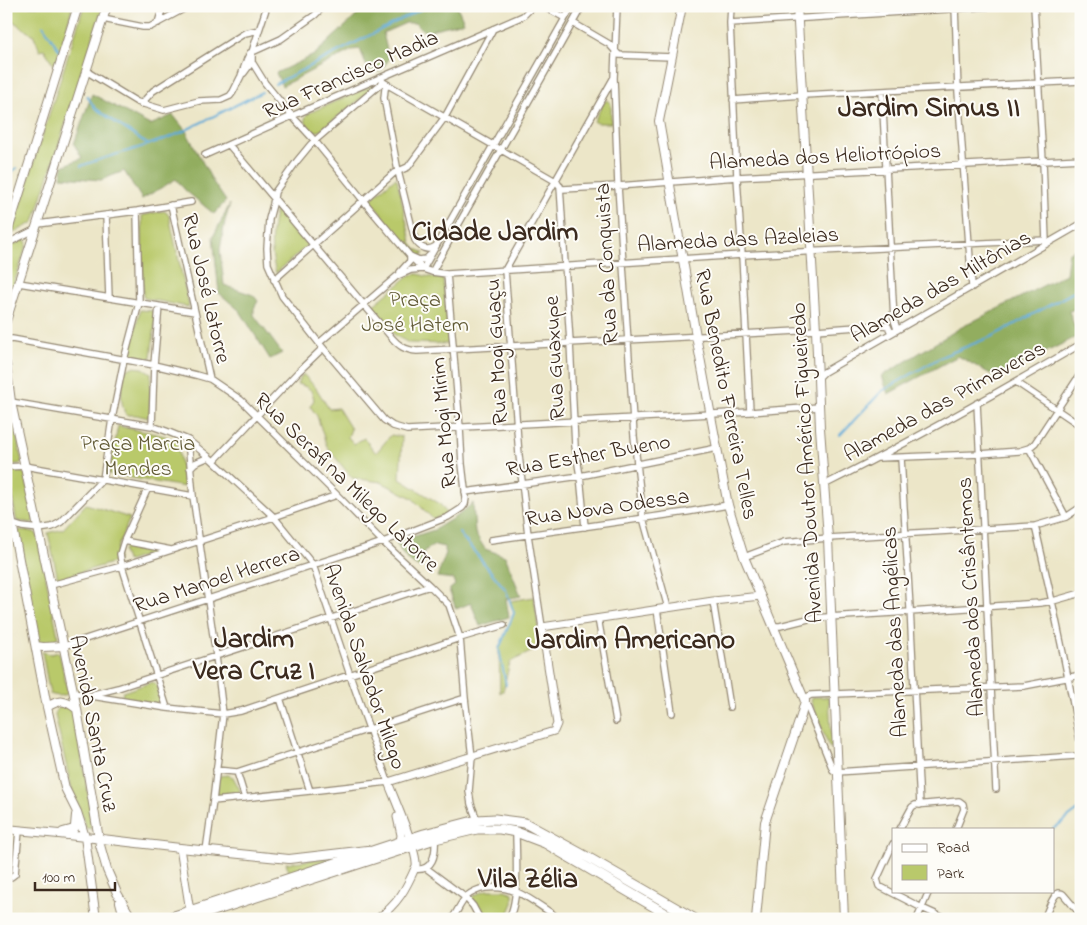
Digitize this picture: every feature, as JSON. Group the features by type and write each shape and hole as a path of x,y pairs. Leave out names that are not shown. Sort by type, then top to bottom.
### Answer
{"main road":[{"path":"6,237 78,6"},
{"path":"6,321 107,6"},
{"name":"Rua Benedito Ferreira Telles","path":"682,6 660,121 696,336 728,505 744,557 805,701"},
{"name":"Avenida Doutor Américo Figueiredo","path":"797,6 828,538 844,919"},
{"name":"Avenida Santa Cruz","path":"6,364 9,402 39,529 77,709 99,839 107,870 117,893 132,919"},
{"name":"Avenida Santa Cruz","path":"6,491 10,525 47,707 66,788 77,812 85,837 96,919"},
{"path":"50,647 57,643 61,636"},
{"path":"36,646 64,646"},
{"path":"47,707 62,701 77,709"},
{"path":"756,919 765,822 805,701"},
{"name":"Avenida Santa Cruz","path":"59,834 74,829 77,812"},
{"path":"165,919 196,916 407,842 477,820 496,819 524,823 695,919"},
{"path":"6,830 289,859 377,849 407,842 435,839 477,829 500,828 546,843 675,919"},
{"path":"196,916 377,849"},
{"path":"88,854 91,860 98,909 102,919"},
{"path":"117,893 123,913 120,919"}],"street":[{"path":"158,23 163,6"},
{"path":"103,19 150,27 189,6"},
{"path":"86,71 141,104 164,110 199,101 221,100 230,96 249,62 267,6"},
{"path":"251,53 280,39 315,15 322,6"},
{"name":"Rua Francisco Madia","path":"205,155 292,116 384,82 523,16 533,6"},
{"path":"543,6 565,18"},
{"path":"423,269 572,6"},
{"path":"432,272 472,198 582,6"},
{"name":"Rua da Conquista","path":"617,6 614,96 633,417 643,518 668,608"},
{"path":"731,6 736,177 750,412"},
{"path":"877,6 877,14"},
{"path":"730,23 996,6"},
{"path":"1034,6 1044,161 1046,242"},
{"path":"955,8 958,87 972,287"},
{"path":"573,23 609,44 619,55 672,56"},
{"path":"274,280 394,173 408,167 444,117 493,29"},
{"path":"141,104 153,91 245,32 259,30"},
{"path":"249,62 363,201 423,269"},
{"name":"Rua Mogi Guaçu","path":"542,627 528,535 519,455 506,270 558,184 614,78"},
{"path":"733,100 1081,81"},
{"path":"384,82 384,98 398,171 415,240 421,248 431,249 437,246"},
{"path":"384,82 311,144 275,192 269,219 267,248 268,264 282,296 384,420 393,426 407,430 819,407"},
{"name":"Alameda dos Heliotrópios","path":"384,82 558,184 572,188 736,177 1081,159"},
{"path":"882,91 894,331"},
{"path":"602,101 608,96 614,96"},
{"path":"229,145 401,347 411,351 816,330 884,325 891,324 894,320"},
{"name":"Rua Guaxupe","path":"558,184 570,342 575,446 585,526"},
{"path":"6,244 37,226 191,202"},
{"name":"Rua José Latorre","path":"171,205 210,379"},
{"path":"10,525 39,529 52,527 61,522 103,479 112,419 124,360 139,303 137,211"},
{"path":"106,215 109,298"},
{"name":"Alameda das Miltônias","path":"818,378 824,372 894,331 1046,242 1081,224"},
{"name":"Alameda das Azaleias","path":"423,269 447,274 742,254 968,243 1046,242"},
{"path":"410,256 417,260 423,260 433,252"},
{"path":"190,468 195,463 212,459 257,416 321,345 397,276 409,263 410,256"},
{"path":"397,276 411,270 423,269"},
{"name":"Rua Mogi Mirim","path":"447,274 465,492 465,504 462,508"},
{"path":"18,283 195,312"},
{"path":"152,426 154,365 159,306"},
{"path":"884,325 894,331"},
{"name":"Rua Serafina Milego Latorre","path":"6,340 12,339 154,365 210,379 241,400 383,542 430,586 448,605 460,638 472,757 469,792 477,820"},
{"name":"Alameda das Primaveras","path":"824,484 877,458 890,455 976,403 1081,344"},
{"path":"890,455 901,458 980,454 1019,451 1028,448 1035,443 1081,373"},
{"path":"1016,382 1081,426"},
{"name":"Avenida Salvador Milego","path":"9,402 152,426 188,440 212,459 274,517 314,565 407,842 416,862 414,869"},
{"name":"Alameda dos Crisântemos","path":"976,403 996,789"},
{"path":"188,440 193,496 216,656 222,714 206,851"},
{"name":"Rua Esther Bueno","path":"465,492 580,476 716,448"},
{"path":"1028,448 1066,516"},
{"name":"Alameda das Angélicas","path":"901,458 920,805"},
{"path":"6,467 25,466 193,496"},
{"path":"148,488 120,554 139,622 167,708"},
{"path":"51,585 155,556 337,495"},
{"name":"Rua Nova Odessa","path":"491,540 728,505"},
{"path":"744,557 784,542 1035,526 1066,516 1081,507"},
{"name":"Rua Manoel Herrera","path":"64,646 383,542 448,517 462,508"},
{"path":"1035,526 1078,712 1081,747"},
{"path":"124,541 172,550"},
{"path":"155,548 157,552 155,556"},
{"path":"91,695 118,688 430,586"},
{"path":"773,624 777,626 831,616 987,607 1052,601 1081,593"},
{"path":"213,801 310,792 388,782 554,731 557,724 542,627 712,601 761,596"},
{"path":"712,601 730,707"},
{"path":"657,609 672,713"},
{"path":"598,618 616,720"},
{"path":"73,693 167,708 222,714 241,711 504,625"},
{"path":"805,701 811,695 1024,686 1081,675"},
{"path":"117,700 118,688"},
{"path":"280,698 310,792"},
{"path":"216,770 236,772 465,698"},
{"name":"Rua Benedito Ferreira Telles","path":"805,701 833,770 837,772"},
{"path":"837,772 918,768 1080,755"},
{"path":"236,772 245,798"},
{"path":"900,828 912,807 959,801 963,804 964,809 956,828"},
{"path":"6,877 16,874 19,831"},
{"path":"508,919 513,909 516,891 516,832"},
{"path":"377,919 387,912 403,894 414,869 423,870 426,868 436,850 435,839"},
{"path":"892,846 877,879 879,886 946,919"},
{"path":"180,848 189,905 196,916"},
{"path":"426,868 466,898 480,919"},
{"path":"452,919 469,895 480,889 495,887 516,891 554,915"},
{"path":"916,919 929,892"},
{"path":"1044,919 1057,893 1063,894 1081,915"}],"green space":[{"path":"6,6 70,6 72,8 55,67 44,49 40,50 33,34 6,16"},
{"path":"84,6 103,6 34,222 15,232 12,230"},
{"path":"457,6 464,22 434,29 426,33 415,23 406,23 383,33 389,59 380,72 368,69 360,49 352,50 282,86 276,73 314,55 366,7"},
{"path":"373,85 375,87 320,131 311,132 307,127 305,119 309,113"},
{"path":"92,94 150,125 173,115 186,131 213,182 226,201 214,214 185,190 176,179 142,199 124,171 101,180 61,177 63,166 82,158 74,144"},
{"path":"607,100 611,104 611,123 597,123 594,121"},
{"path":"395,178 397,179 411,242 415,249 423,252 423,255 418,257 415,256 370,200"},
{"path":"230,204 220,250 224,285 253,295 258,301 254,308 254,315 282,353 270,359 240,311 219,293 213,237"},
{"path":"276,210 308,245 276,273 272,242"},
{"path":"164,211 169,216 188,307 144,298 143,296 142,216"},
{"path":"25,240 27,243 26,247 6,308 6,253 17,243"},
{"path":"1081,248 1081,307 1069,311 1078,336 996,377 958,356 888,394 882,376 960,328 1066,274 1069,252"},
{"name":"Praça José Hatem","path":"418,274 443,279 449,344 409,343 396,336 371,307 410,275"},
{"path":"140,310 153,311 156,315 151,357 148,360 129,354"},
{"path":"132,367 143,368 151,373 149,418 126,415 124,410 121,393 122,382 125,371"},
{"path":"303,374 316,388 329,409 338,408 351,429 348,437 354,444 364,438 376,453 391,435 402,437 400,479 440,504 447,514 433,519 412,498 381,482 352,478 327,447 317,416 310,406 314,400 311,390 297,384"},
{"path":"6,409 12,413 22,462 19,464 6,464"},
{"name":"Praça Marcia Mendes","path":"118,426 165,436 177,442 185,487 109,474"},
{"path":"12,470 25,474 34,520 32,523 17,521 8,472"},
{"path":"473,503 475,533 485,549 505,556 521,596 506,599 509,617 480,626 471,603 456,609 449,590 455,585 453,579 437,577 446,553 444,547 435,545 424,551 420,568 405,557 396,542 434,530 460,514"},
{"path":"86,504 130,518 117,548 118,561 58,579 48,533 63,529"},
{"path":"21,530 37,534 58,636 54,643 44,646 38,642 17,533"},
{"path":"126,544 154,551 129,561 126,560 123,552"},
{"path":"534,597 541,647 510,662 503,691 500,693 499,649 514,613 510,601"},
{"path":"42,652 51,654 59,652 68,693 59,696 50,694"},
{"path":"152,682 157,685 160,692 161,700 158,704 126,699 122,696 123,692"},
{"path":"813,697 829,698 831,748 811,701"},
{"path":"68,705 74,710 90,805 91,829 86,828 72,791 55,715 59,708"},
{"path":"228,775 233,777 240,790 239,794 222,797 217,795 218,776"},
{"path":"347,855 290,874 286,863"},
{"path":"487,890 504,890 513,893 513,903 506,919 482,919 470,898"}],"waterway":[{"path":"275,84 427,6"},
{"path":"43,25 61,53"},
{"path":"81,166 180,133 262,92"},
{"path":"87,96 95,108 149,145"},
{"path":"6,175 17,168"},
{"path":"840,435 882,391 943,356 993,336 1081,288"},
{"path":"459,533 506,590 514,613 499,649 506,685"},
{"path":"1054,828 1081,808"}],"district":[{"name":"Jardim Simus II","path":"929,106"},
{"name":"Cidade Jardim","path":"495,230"},
{"name":"Jardim Americano","path":"631,638"},
{"name":"Jardim Vera Cruz I","path":"254,653"},
{"name":"Vila Zélia","path":"528,877"}]}
